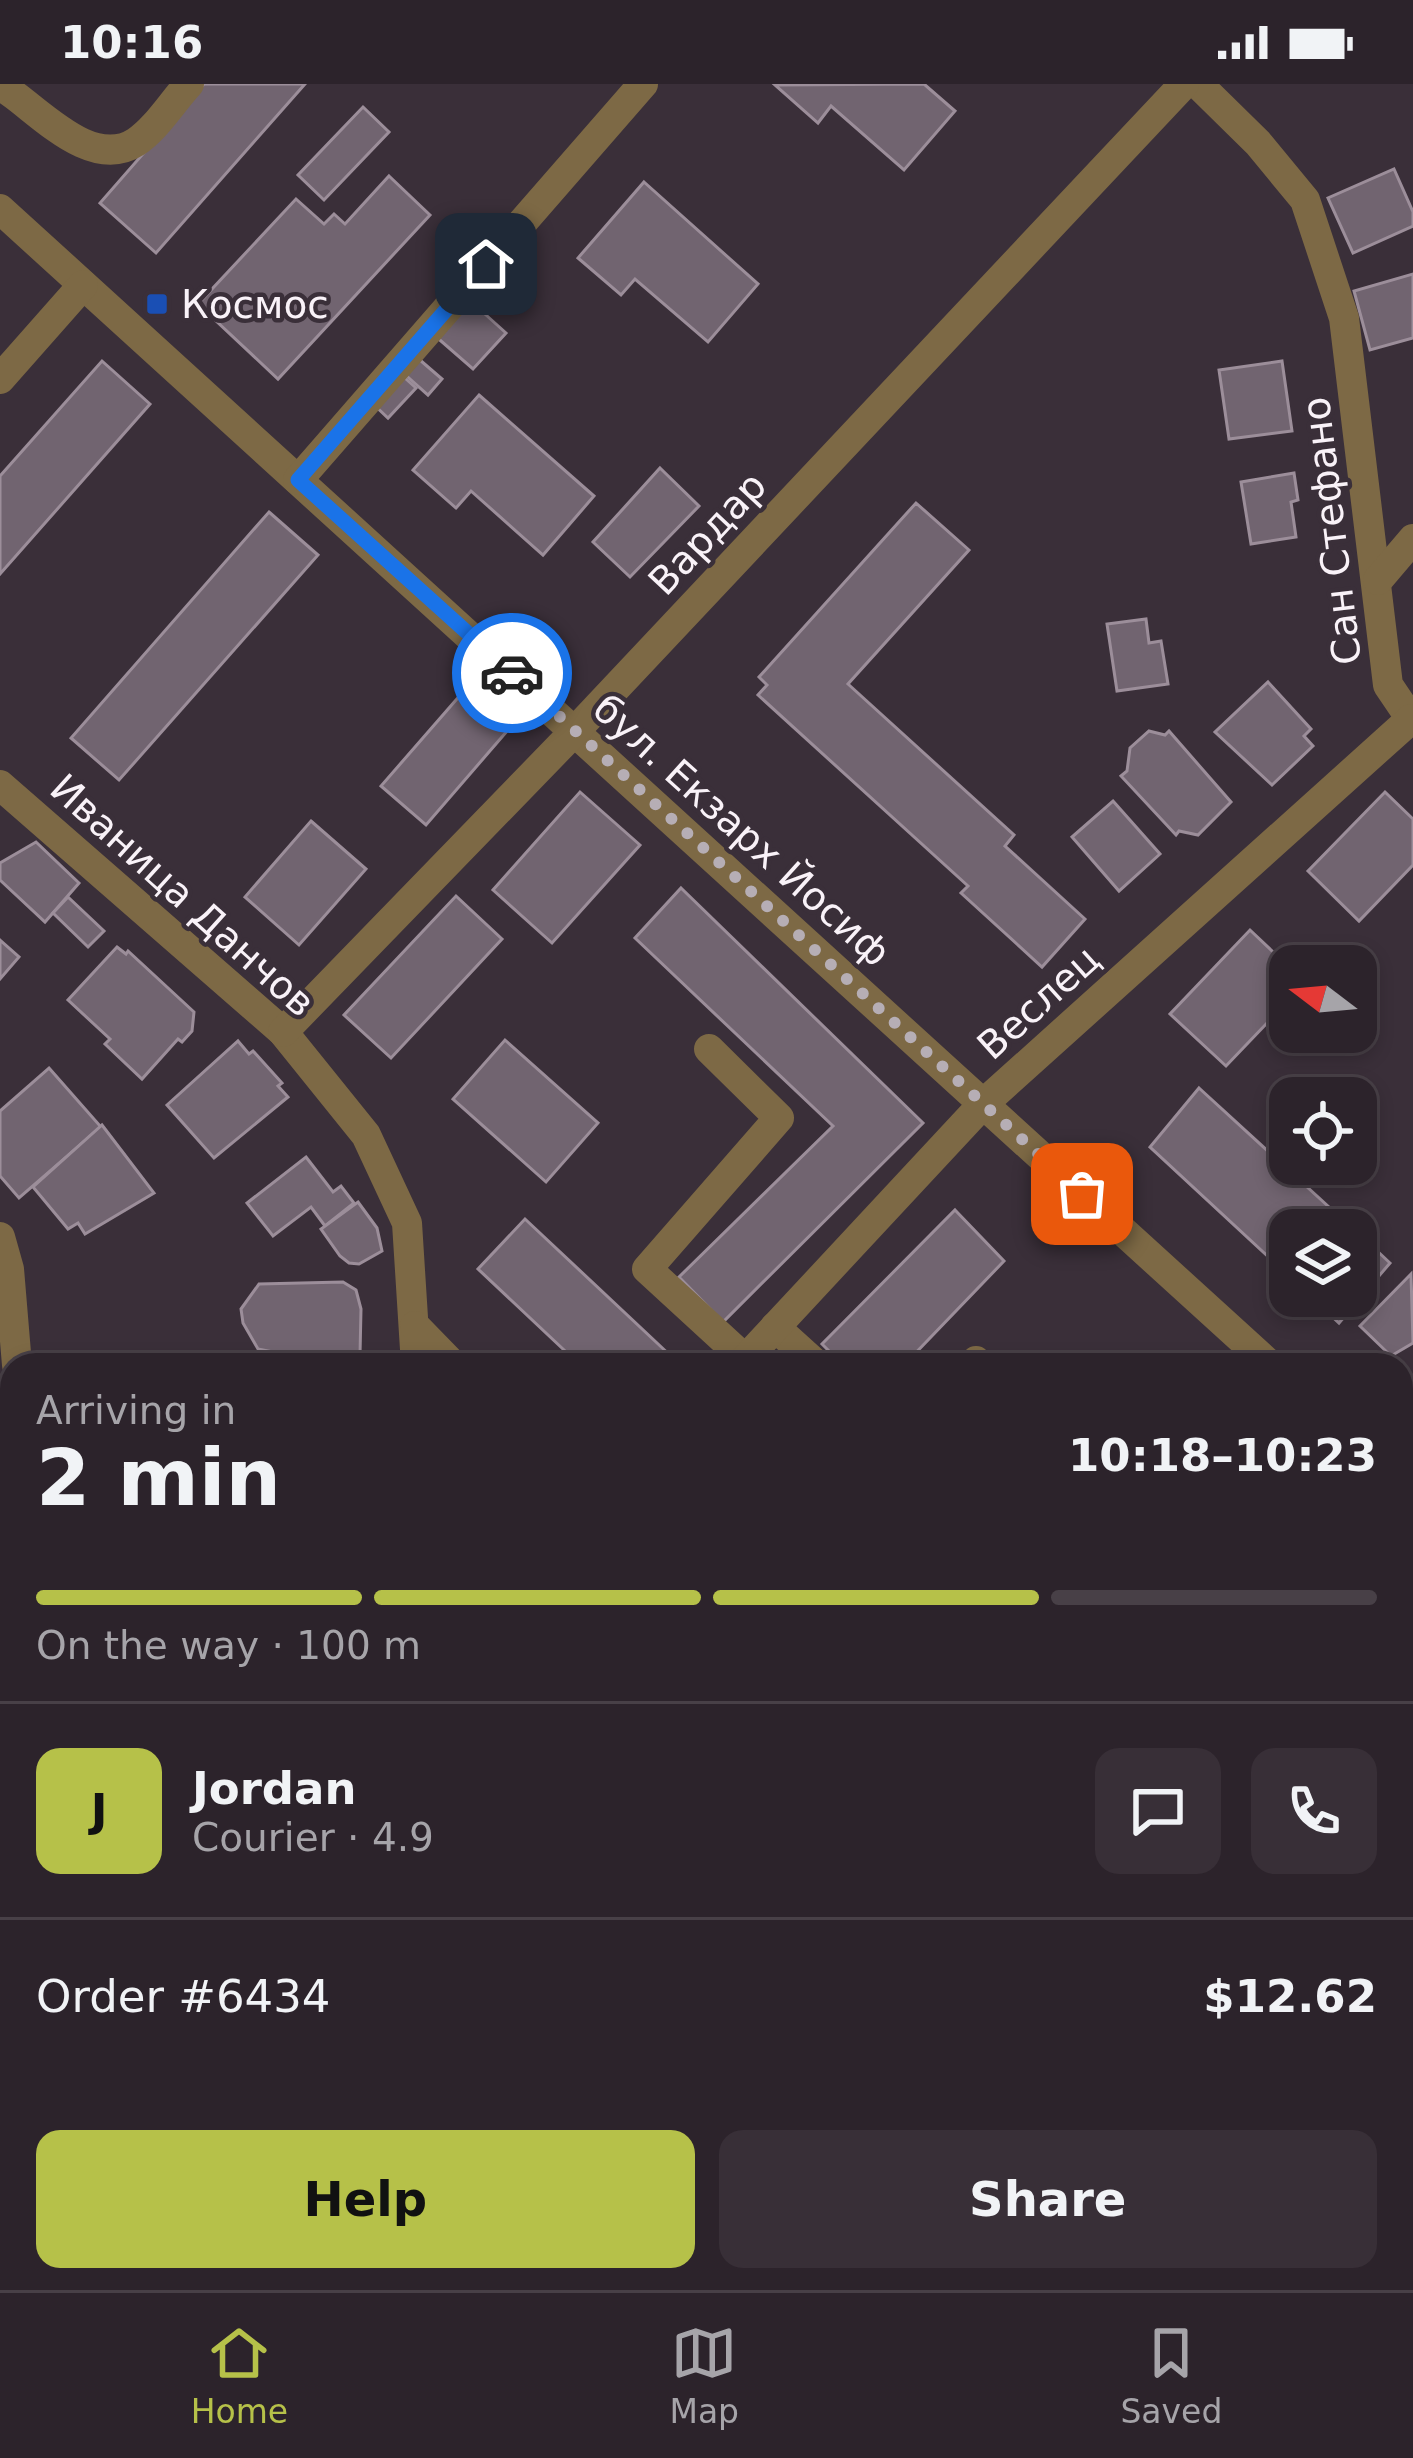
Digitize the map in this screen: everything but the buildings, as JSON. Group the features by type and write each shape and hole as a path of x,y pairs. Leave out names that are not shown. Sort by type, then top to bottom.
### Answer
{"street":[{"path":"9,93 90,148 110,152 137,142 189,84"},
{"path":"298,480 644,84"},
{"name":"Вардар","path":"283,1032 576,730 1184,84"},
{"name":"Сан Стефано","path":"1198,84 1258,143 1304,200 1344,318 1388,685 1412,720"},
{"name":"бул. Екзарх Йосиф","path":"0,209 1257,1353"},
{"path":"0,379 83,285"},
{"path":"1378,580 1413,538"},
{"name":"Веслец","path":"757,1353 983,1104 1412,720"},
{"name":"Иваница Данчов","path":"0,785 283,1032 366,1135 407,1223 416,1353"},
{"path":"709,1049 779,1118 647,1269 757,1353"},
{"path":"0,1237 10,1269 16,1353"},
{"path":"415,1326 441,1353"}],"way so far":[{"path":"512,673 1082,1194"}],"place":[{"name":"Космос","path":"157,304"}],"route":[{"path":"486,264 298,480 512,673"}]}
